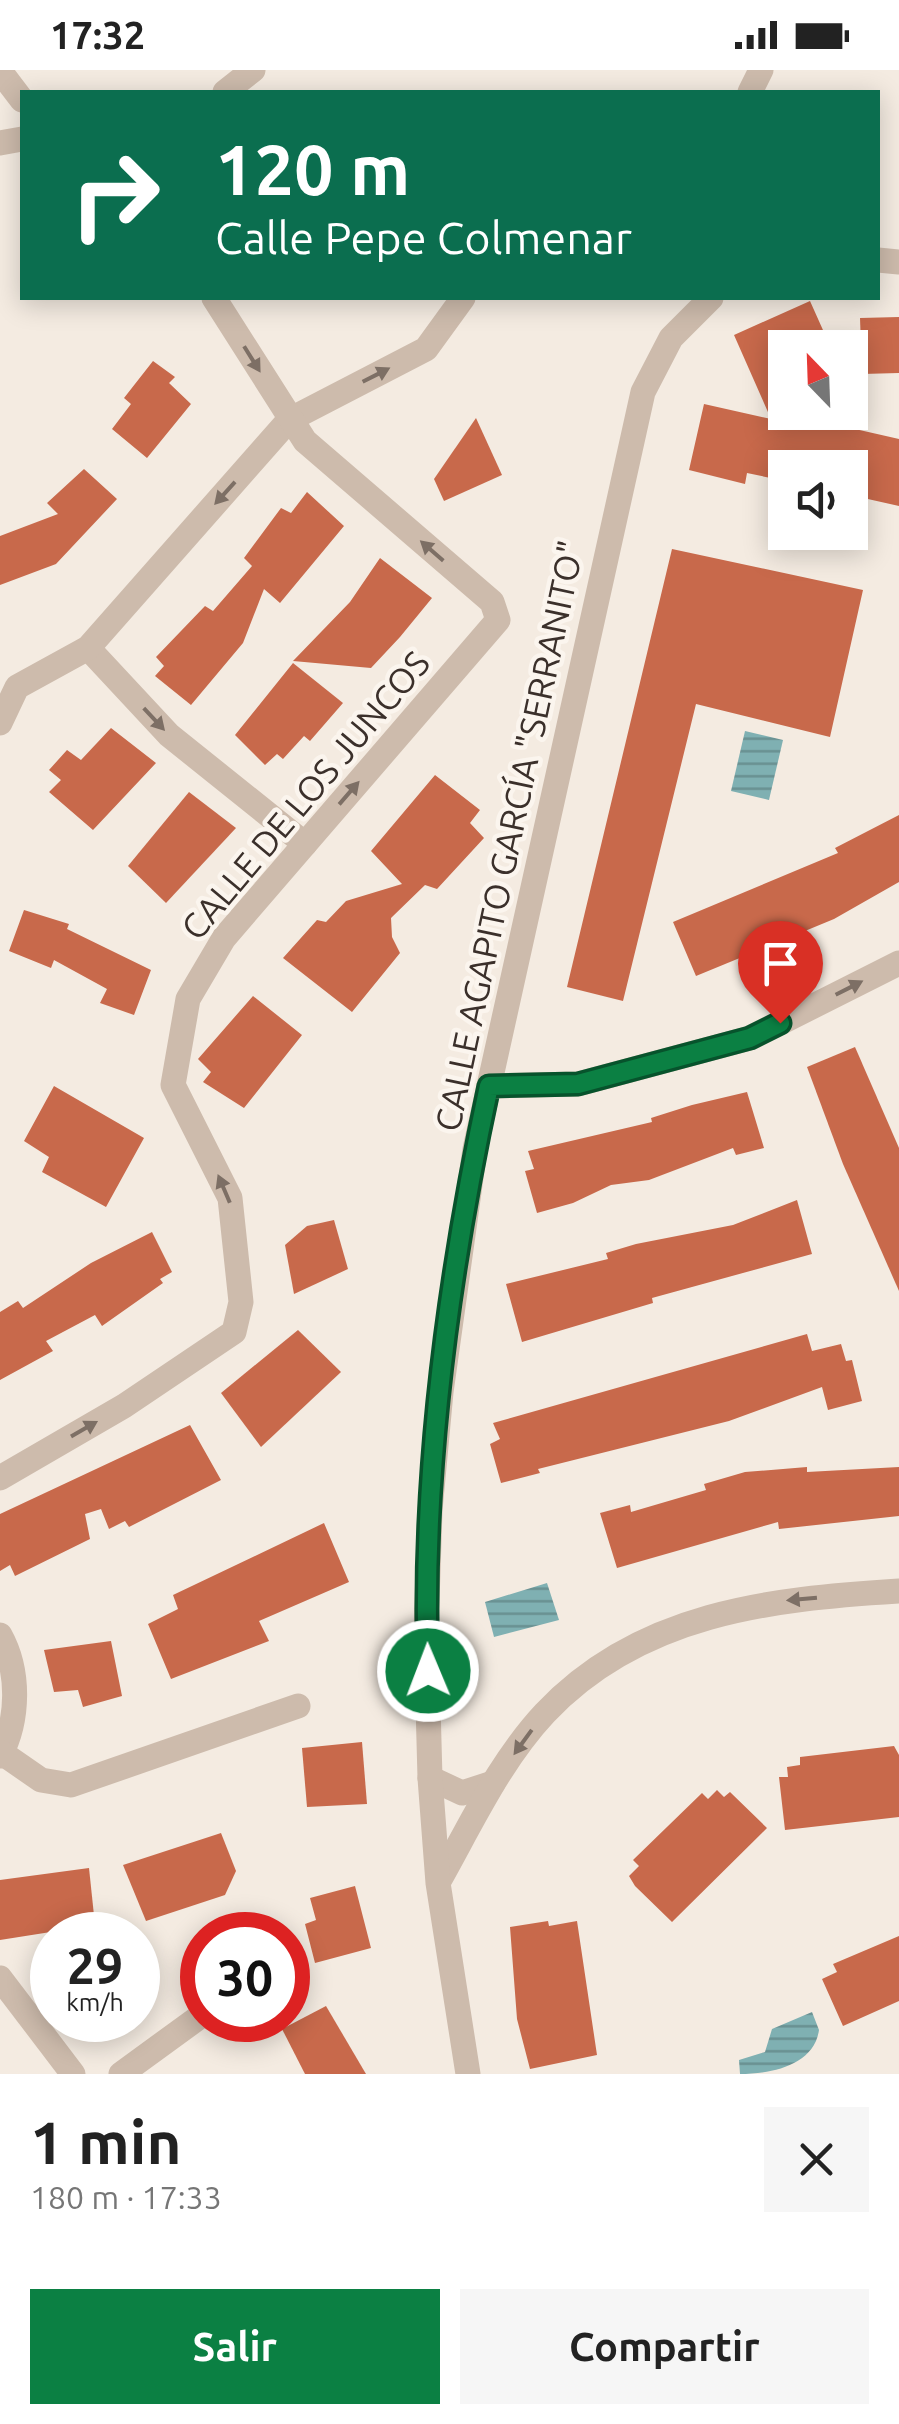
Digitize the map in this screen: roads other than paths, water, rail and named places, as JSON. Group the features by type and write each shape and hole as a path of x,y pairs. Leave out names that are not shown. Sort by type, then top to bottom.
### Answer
{"street":[{"path":"228,90 254,70"},
{"path":"0,71 20,97"},
{"path":"215,300 290,420"},
{"path":"0,723 17,688 88,648 290,420 426,349 462,300"},
{"name":"CALLE AGAPITO GARCÍA \"SERRANITO\"","path":"468,2074 438,1883 426,1632 430,1510 451,1300 489,1086 643,392 685,300"},
{"name":"CALLE AGAPITO GARCÍA \"SERRANITO\"","path":"671,338 709,300"},
{"name":"CALLE DE LOS JUNCOS","path":"0,1478 124,1406 234,1332 241,1302 230,1198 173,1085 188,999 224,938 498,620 492,602 305,441 290,420"},
{"path":"88,648 169,734 305,844"},
{"path":"489,1086 578,1084 750,1038 899,963"},
{"path":"438,1883 493,1783 543,1715 578,1680 618,1654 717,1612 774,1602 899,1591"},
{"path":"0,1635 8,1650 15,1698 1,1754 41,1780 71,1785 298,1706"},
{"path":"430,1778 462,1793 493,1783"},
{"path":"0,1978 73,2074"},
{"path":"121,2074 180,2031"}],"water":[{"path":"745,731 783,740 769,800 731,791"},
{"path":"547,1583 559,1620 494,1637 485,1602"},
{"path":"812,2012 819,2030 809,2052 800,2060 777,2070 740,2074 739,2060 765,2052 772,2029"}]}
